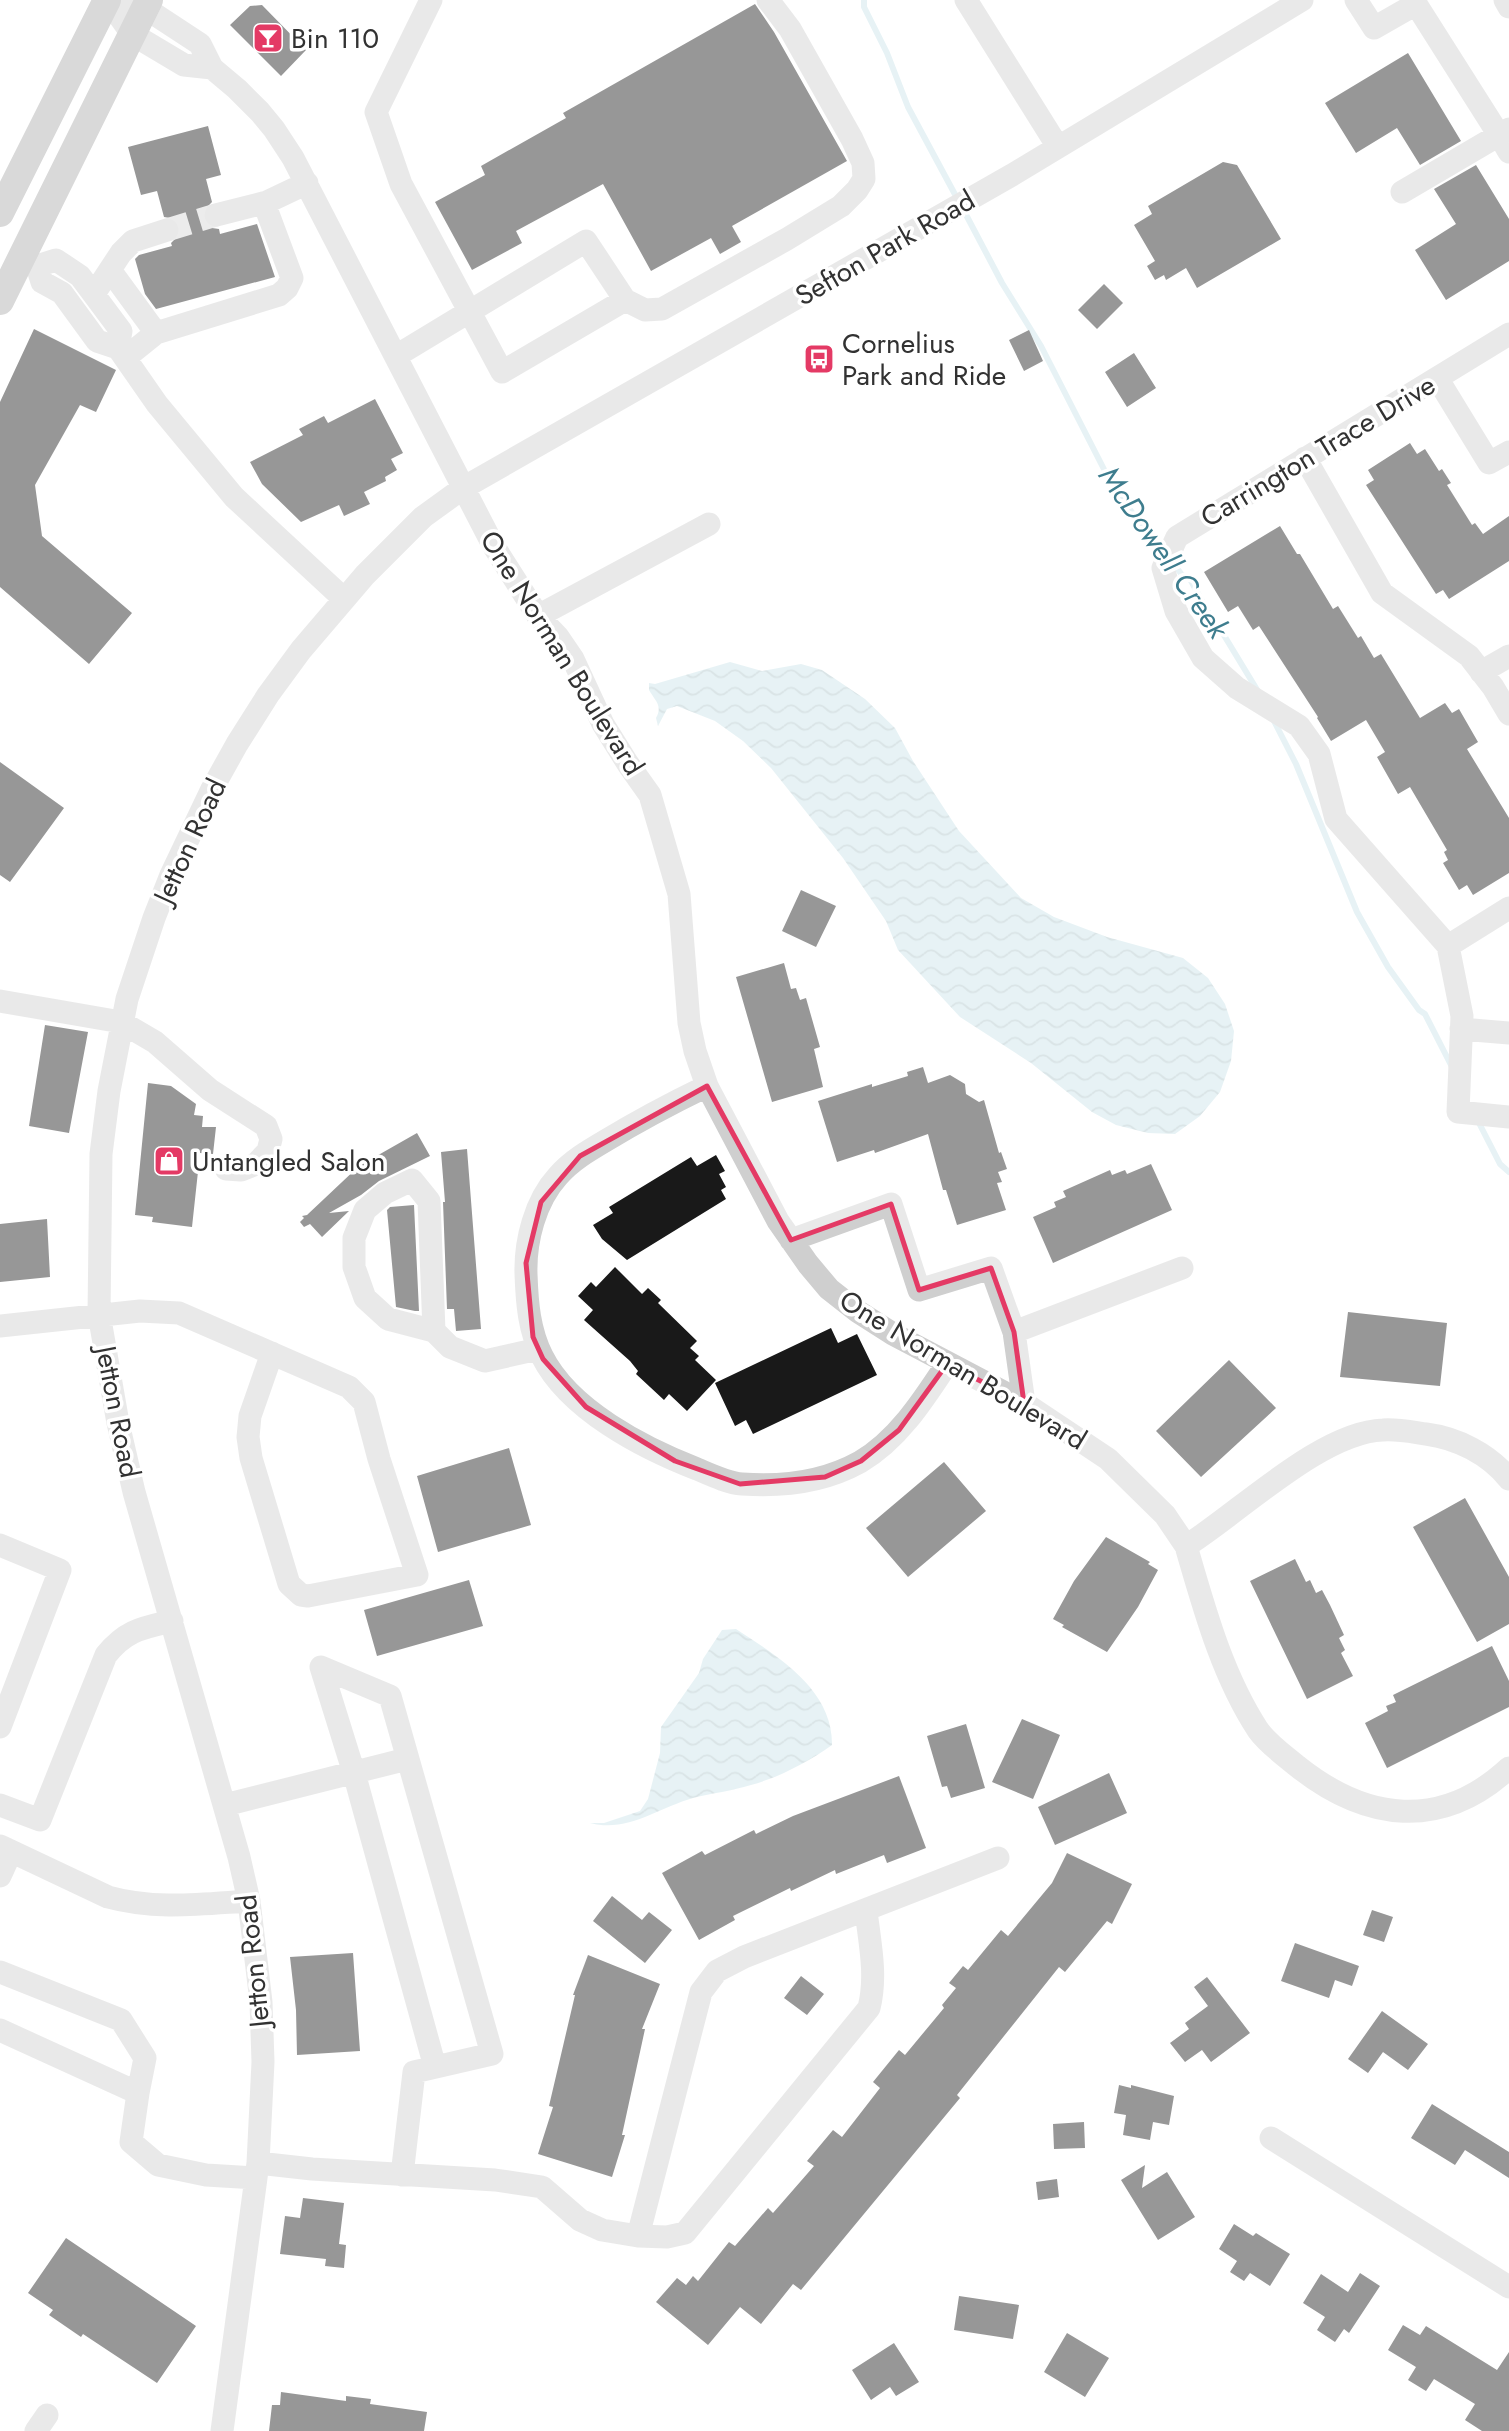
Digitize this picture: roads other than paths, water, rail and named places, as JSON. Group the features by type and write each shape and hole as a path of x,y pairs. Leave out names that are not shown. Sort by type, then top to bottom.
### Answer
{"main road":[{"path":"0,214 9,173 109,0"},
{"path":"0,301 29,262 147,4"}],"street":[{"name":"One Norman Boulevard","path":"109,0 147,4 200,44 212,68 237,89 274,129 306,183 493,545 538,616 558,637 573,659 603,723 650,795 679,894 689,1023 707,1086 778,1221 829,1289 857,1311 947,1364 1024,1403 1126,1474 1165,1515 1186,1546 1204,1607 1233,1684 1248,1714 1260,1733 1310,1776 1340,1795 1371,1807 1425,1811 1450,1806 1476,1794 1509,1768"},
{"name":"One Norman Boulevard","path":"109,0 132,34 184,65 212,68"},
{"path":"431,0 376,112 401,184 502,372 625,300"},
{"path":"396,356 586,241 625,300 645,310 662,309 841,206 864,179 863,163 790,29 768,0"},
{"path":"966,0 1059,147"},
{"path":"1356,0 1374,28 1416,4 1506,139 1402,192"},
{"path":"1504,0 1509,7"},
{"name":"Sefton Park Road","path":"463,488 685,364 1059,147 1292,3"},
{"path":"216,215 264,203 306,183"},
{"path":"121,353 156,333 279,295 287,288 292,278 264,203"},
{"path":"94,295 133,241 167,230"},
{"path":"121,353 121,331 80,276 56,260 29,262 42,282 62,293 97,341 121,353 157,404 234,498 344,599"},
{"path":"110,270 156,333"},
{"name":"Carrington Trace Drive","path":"1448,946 1336,819 1319,754 1299,726 1237,688 1203,658 1176,611 1163,568 1177,537 1509,334"},
{"path":"1437,377 1489,463 1509,452"},
{"path":"1305,458 1382,593 1469,656 1509,715"},
{"name":"Jetton Road","path":"222,2431 257,2170 263,2062 261,2002 248,1901 225,1805 134,1492 118,1423 99,1314 101,1154 109,1091 127,999 163,896 212,789 268,695 301,650 344,599 414,525 463,488"},
{"path":"538,616 709,524"},
{"path":"1481,672 1509,656"},
{"path":"1509,908 1448,946 1462,1016 1458,1112 1509,1117"},
{"path":"0,1001 121,1022 155,1042 210,1090 266,1126 271,1139 268,1151 256,1164 241,1170 226,1169"},
{"path":"1461,1029 1509,1033"},
{"path":"707,1086 646,1116 580,1156 557,1176 541,1202 530,1232 526,1263 527,1305 538,1349 562,1385 611,1425 674,1461 740,1484 799,1483 825,1477 861,1461 899,1430 947,1364"},
{"path":"434,1331 429,1201 412,1180 385,1193 365,1210 354,1238 354,1267 365,1298 388,1319 434,1331 450,1347 485,1361 538,1349"},
{"path":"792,1240 891,1204 919,1290 991,1268 1014,1332 1024,1403"},
{"path":"1014,1332 1182,1268"},
{"path":"0,1326 140,1311 179,1313 272,1353 349,1387 364,1402 379,1460 417,1575 318,1595 301,1595 293,1590 251,1458 248,1437 250,1416 272,1353"},
{"path":"1186,1546 1325,1449 1354,1436 1381,1430 1435,1435 1460,1443 1483,1456 1509,1479"},
{"path":"0,1545 60,1570 0,1727"},
{"path":"0,1805 40,1820 106,1655 119,1639 138,1629 172,1621"},
{"path":"402,2175 414,2072 492,2054 390,1696 321,1667 354,1773 435,2067"},
{"path":"225,1805 407,1759"},
{"path":"0,1876 6,1849 124,1902 165,1907 248,1901"},
{"path":"638,2236 701,1992 717,1971 744,1957 998,1858"},
{"path":"0,1972 121,2020 145,2058 131,2142 158,2165 206,2175 257,2170 312,2169 495,2180 542,2187 580,2220 602,2230 638,2236 667,2237 685,2233 869,2008 873,1992 873,1970 866,1911"},
{"path":"0,2030 138,2093"},
{"path":"1271,2138 1509,2287"}],"water":[{"path":"730,662 762,671 801,664 822,670 865,699 895,728 913,761 959,831 1021,898 1054,917 1107,937 1183,958 1208,978 1225,1004 1234,1031 1231,1061 1220,1092 1200,1116 1175,1134 1148,1133 1116,1125 1092,1112 1031,1063 960,1017 898,950 886,921 843,858 771,768 743,741 715,721 677,706 667,709 658,726 658,706 649,690 649,683 655,684"},
{"path":"736,1629 785,1663 813,1691 830,1725 832,1745 793,1768 762,1782 693,1798 630,1822 617,1825 590,1823 604,1823 640,1811 648,1799 660,1753 661,1727 699,1673 703,1659 722,1630"}],"waterway":[{"name":"McDowell Creek","path":"864,0 864,7 887,53 908,107 958,200"},
{"name":"McDowell Creek","path":"963,209 1002,283 1041,346 1111,483 1141,525 1149,530 1165,551"},
{"name":"McDowell Creek","path":"1171,560 1182,575 1190,579 1216,627 1222,632 1259,693"},
{"name":"McDowell Creek","path":"1274,721 1296,764 1357,912 1388,967 1419,1010 1425,1014 1452,1067"},
{"name":"McDowell Creek","path":"1478,1121 1500,1164 1509,1172"}],"tunnel":[{"path":"167,230 216,215"}],"place":[{"name":"Bin 110","path":"268,38"},
{"name":"Cornelius Park and Ride","path":"819,359"},
{"name":"Untangled Salon","path":"169,1161"}]}
